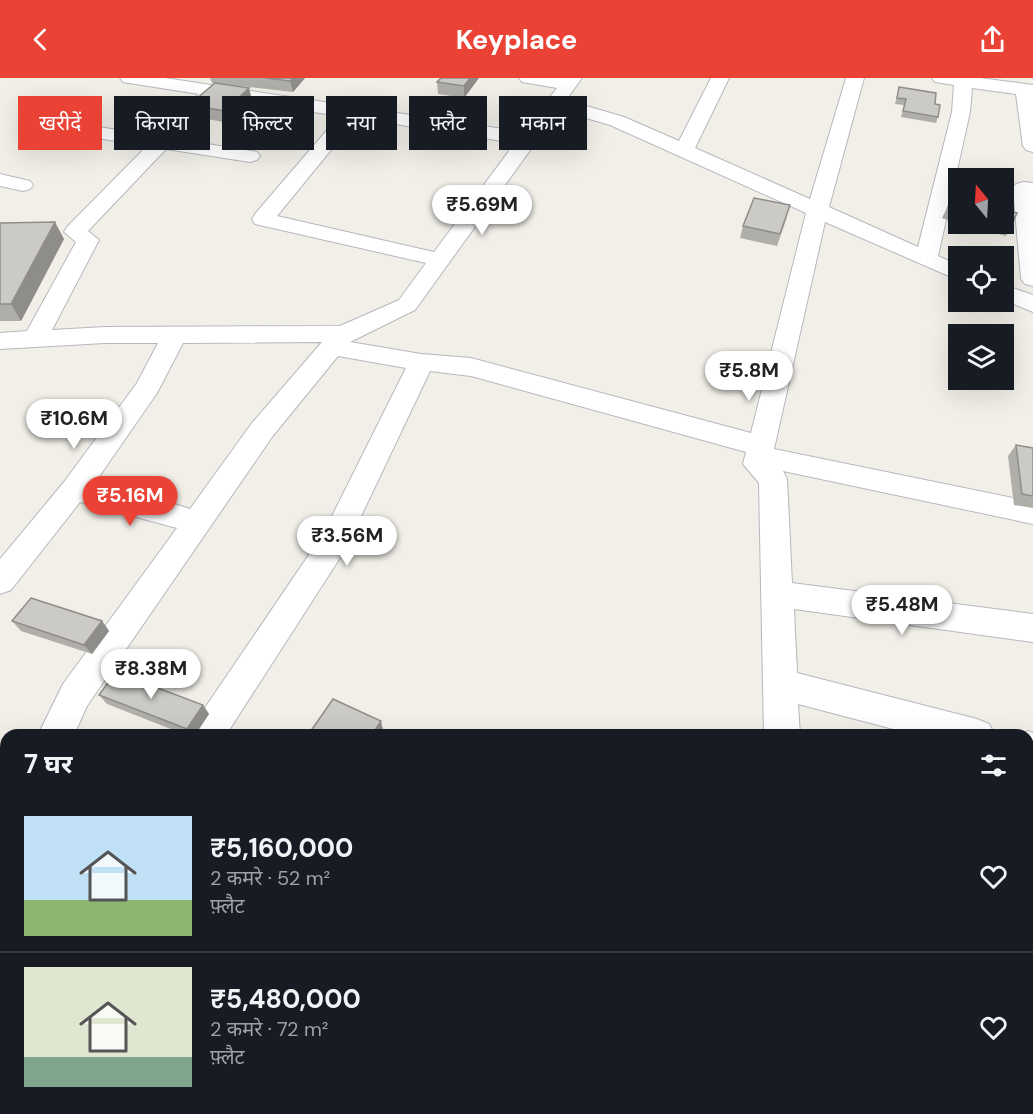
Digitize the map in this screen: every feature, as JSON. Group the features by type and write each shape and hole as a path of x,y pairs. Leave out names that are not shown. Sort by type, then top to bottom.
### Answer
{"street":[{"path":"129,78 326,108"},
{"path":"528,78 571,81"},
{"path":"684,151 720,78"},
{"path":"782,729 773,479 757,464 817,211 855,78"},
{"path":"941,78 1029,91 1033,146"},
{"path":"926,259 961,112 964,80"},
{"path":"560,96 571,81"},
{"path":"207,96 212,91"},
{"path":"587,112 617,121 948,269"},
{"path":"397,119 499,134"},
{"path":"326,143 263,219 440,260"},
{"path":"35,339 88,240 75,232 154,150"},
{"path":"209,150 250,156"},
{"path":"59,729 75,695 262,430 338,340 407,305 521,150"},
{"path":"0,180 23,185"},
{"path":"1033,189 1023,188 1033,279"},
{"path":"1014,296 1033,304"},
{"path":"0,341 105,335 338,340 421,362 471,367 760,451 1033,513"},
{"path":"0,581 74,489 148,387 174,335"},
{"path":"210,729 334,542 396,418 421,362"},
{"path":"74,489 159,510 196,524"},
{"path":"777,594 1033,628"},
{"path":"780,684 954,729"}],"building":[{"path":"266,78 293,78 290,81"},
{"path":"441,78 470,78 464,86 437,82"},
{"path":"215,83 249,88 241,96 222,96 222,110 210,108 210,96 200,96"},
{"path":"899,87 936,93 935,104 940,105 938,117 903,111 906,99 897,98"},
{"path":"754,198 790,205 780,234 743,226"},
{"path":"55,222 11,304 0,304 0,223"},
{"path":"1016,445 1033,448 1033,496 1022,494"},
{"path":"31,598 102,621 84,645 12,621"},
{"path":"116,672 203,705 187,729 99,695"},
{"path":"333,699 381,721 376,729 312,729"}]}
